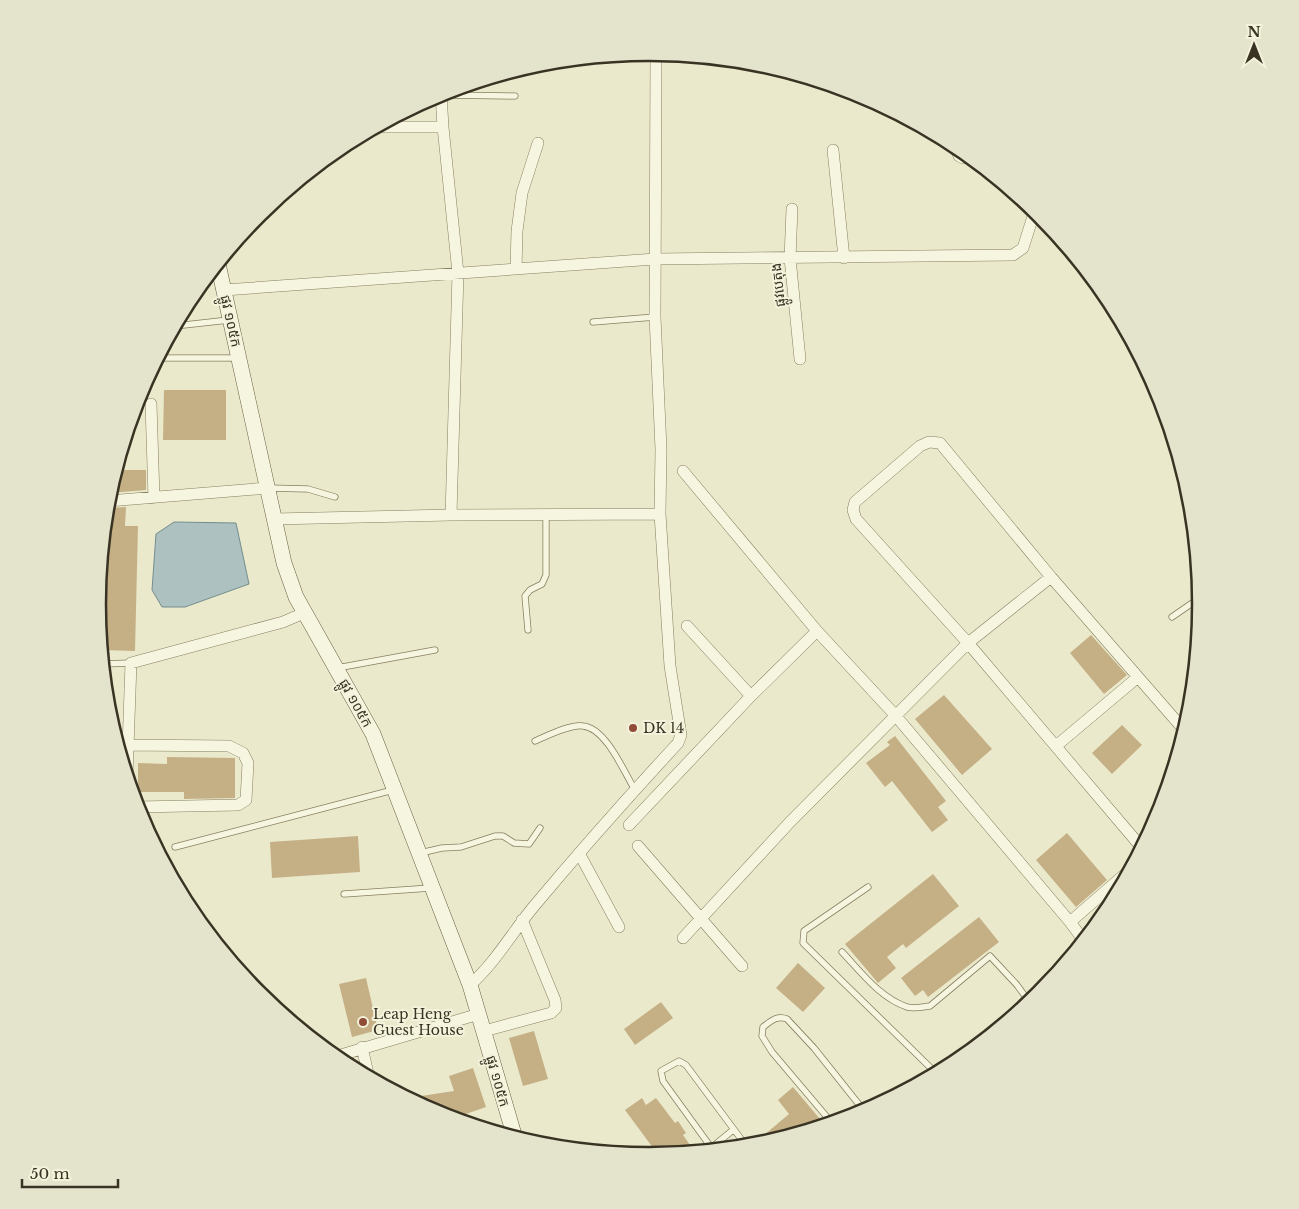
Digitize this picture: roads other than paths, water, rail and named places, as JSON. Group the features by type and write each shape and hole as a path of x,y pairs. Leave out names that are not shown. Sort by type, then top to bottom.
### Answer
{"main road":[{"name":"ផ្លូវ ១០៥ក","path":"220,273 284,563 296,598 373,734 470,984 512,1130"}],"street":[{"path":"470,984 484,973 522,920 579,852 678,743 681,735 669,649 660,514 661,449 655,316 656,61"},
{"path":"441,103 442,127 458,273 451,515"},
{"path":"391,127 442,127"},
{"path":"516,269 517,231 522,193 538,143"},
{"path":"833,150 844,258"},
{"name":"ផ្លូវបេតុង","path":"792,209 790,258 800,358"},
{"path":"224,290 655,259 1012,255 1023,248 1032,218"},
{"path":"151,404 154,498"},
{"path":"1138,843 968,643 856,519 853,510 854,502 920,446 929,442 940,443 1051,577 1179,725"},
{"path":"683,471 817,631 895,715 1080,935"},
{"path":"117,500 268,488"},
{"path":"274,519 451,515 660,514"},
{"path":"683,938 790,822 968,643 1051,577"},
{"path":"128,754 131,663 283,622 304,613"},
{"path":"687,626 750,696"},
{"path":"629,825 750,696 817,631"},
{"path":"1056,746 1138,677"},
{"path":"128,745 229,746 243,753 248,763 246,800 238,805 146,807"},
{"path":"638,846 742,966"},
{"path":"579,852 618,927"},
{"path":"1070,922 1116,882"},
{"path":"484,1031 551,1013 556,1008 555,1000 522,920"},
{"path":"344,1053 479,1014"},
{"path":"362,1047 367,1068"}],"lane":[{"path":"463,95 515,96"},
{"path":"593,322 655,316"},
{"path":"184,325 231,320"},
{"path":"165,358 239,358"},
{"path":"268,488 308,489 334,497"},
{"path":"528,630 525,596 530,590 542,584 546,575 546,515"},
{"path":"1172,617 1193,603"},
{"path":"337,668 435,650"},
{"path":"110,664 131,663"},
{"path":"535,741 572,727 582,725 592,728 605,739 635,790"},
{"path":"175,847 395,789"},
{"path":"420,853 442,848 461,848 495,836 503,836 514,843 529,844 540,828"},
{"path":"868,887 804,931 803,943 931,1068"},
{"path":"344,894 433,888"},
{"path":"842,952 882,993 907,1007 930,1006 990,956 1026,997"},
{"path":"827,1118 772,1052 762,1036 763,1027 776,1017 787,1019 814,1048 859,1105"},
{"path":"709,1144 663,1081 661,1071 679,1061 686,1065 741,1139"},
{"path":"718,1143 733,1130"}],"place":[{"name":"DK 14","path":"633,728"},
{"name":"Leap Heng Guest House","path":"363,1022"}]}
